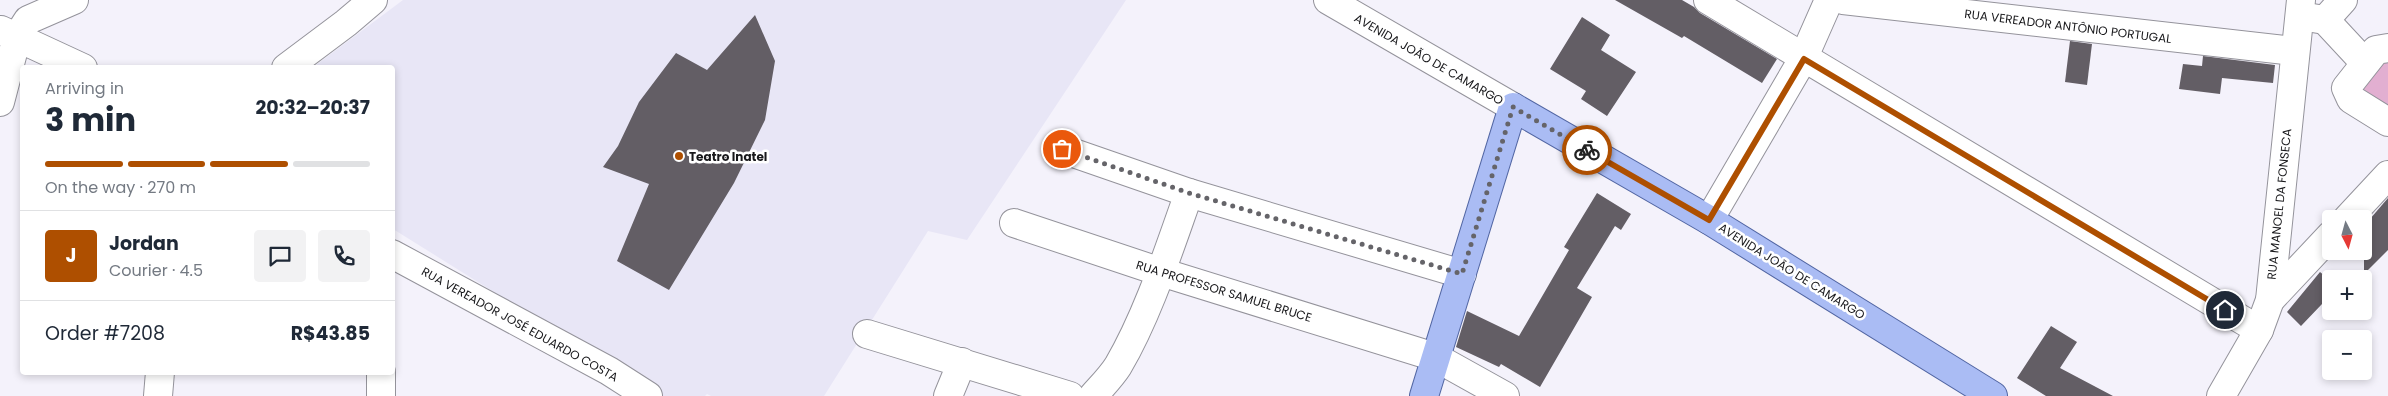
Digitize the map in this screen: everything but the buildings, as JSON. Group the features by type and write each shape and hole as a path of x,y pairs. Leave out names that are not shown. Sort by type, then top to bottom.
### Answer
{"main road":[{"name":"AVENIDA JOÃO DE CAMARGO","path":"1513,107 1709,220 1993,396"},
{"path":"1424,396 1513,107"}],"street":[{"path":"0,102 9,33 28,20 74,0"},
{"path":"290,65 346,24 373,0"},
{"name":"AVENIDA JOÃO DE CAMARGO","path":"1328,0 1513,107"},
{"path":"1708,0 2259,330"},
{"path":"1709,220 1804,59 1829,0"},
{"name":"RUA VEREADOR ANTÔNIO PORTUGAL","path":"1843,0 2294,52"},
{"path":"2343,0 2309,12 2364,63"},
{"name":"RUA MANOEL DA FONSECA","path":"2221,396 2259,330 2270,300 2294,52 2309,12"},
{"path":"9,33 77,65"},
{"path":"2388,48 2376,50 2348,85 2348,93 2352,99 2388,122"},
{"path":"1062,149 1189,193 1462,274"},
{"path":"2356,210 2388,176"},
{"path":"1093,396 1117,367 1161,272 1189,193"},
{"name":"RUA PROFESSOR SAMUEL BRUCE","path":"1014,223 1161,272 1435,357 1505,396"},
{"path":"2270,300 2322,245"},
{"name":"RUA VEREADOR JOSÉ EDUARDO COSTA","path":"395,256 608,384 648,396"},
{"path":"867,334 1070,396"},
{"path":"948,396 962,362"},
{"path":"158,396 160,375"},
{"path":"381,375 381,396"}],"shaded area":[{"path":"403,0 1126,0 967,240 928,231 824,396 711,396 707,394 705,396 661,396 395,230 395,65 316,65"},
{"path":"2388,57 2388,112 2357,92"}],"way so far":[{"path":"1062,149 1189,193 1462,274 1513,107 1587,150"}],"place":[{"name":"Teatro Inatel","path":"679,156"}],"route":[{"path":"1587,150 1709,220 1804,59 2225,310"}]}
